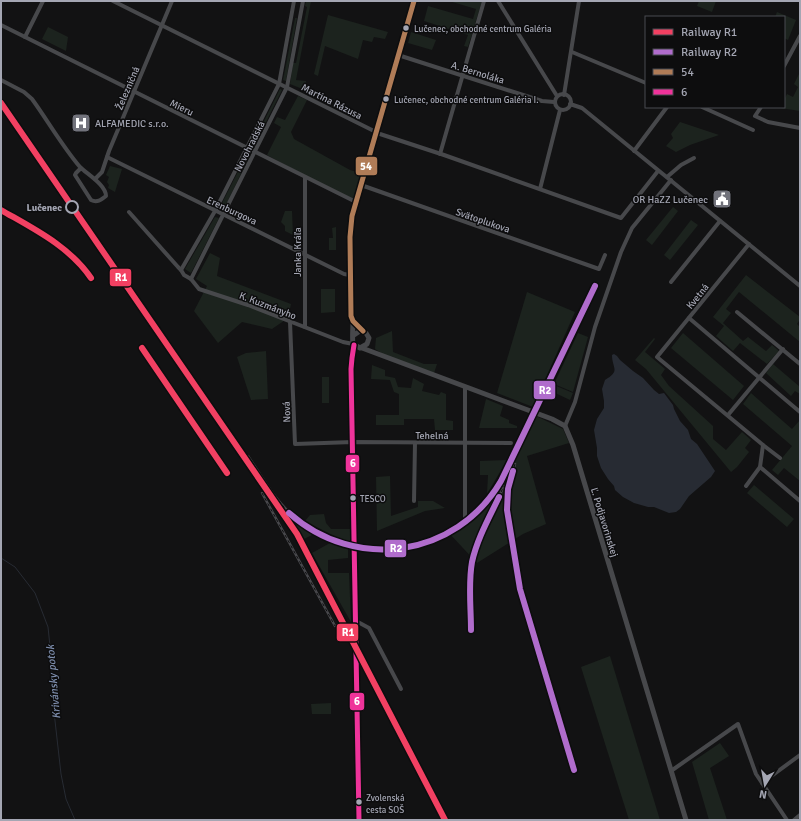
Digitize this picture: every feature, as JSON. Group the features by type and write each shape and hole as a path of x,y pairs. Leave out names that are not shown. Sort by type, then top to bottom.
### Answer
{"street":[{"path":"25,37 43,1"},
{"name":"Martina Rázusa","path":"113,1 375,132 621,218 658,171"},
{"name":"Železničná","path":"95,179 102,172 172,1"},
{"name":"Novohradská","path":"181,270 215,211 279,84 294,1"},
{"name":"Novohradská","path":"191,279 287,87 304,1"},
{"path":"359,820 352,356 354,344 353,321 351,316 350,225 375,132 414,1"},
{"path":"440,154 484,1"},
{"path":"498,1 558,96"},
{"path":"564,94 572,52 579,1"},
{"path":"292,12 301,13"},
{"name":"Mieru","path":"1,25 356,202"},
{"path":"785,64 800,36"},
{"path":"796,44 800,46"},
{"path":"572,52 645,83"},
{"name":"A. Bernoláka","path":"398,55 542,100 554,102"},
{"path":"1,80 30,96 81,168 95,179 106,193 105,196 96,202 91,200 75,175 81,168"},
{"path":"560,110 556,107 554,102 558,96 564,94"},
{"path":"560,110 566,109 570,104 569,98 564,94"},
{"path":"570,104 582,108 799,284"},
{"path":"634,151 666,108"},
{"path":"704,108 753,130"},
{"path":"760,108 755,116 768,122 800,128"},
{"path":"540,189 560,110"},
{"name":"Erenburgova","path":"108,157 223,215 344,274 350,275"},
{"path":"667,177 681,165 694,158"},
{"name":"Janka Kráľa","path":"305,177 305,327"},
{"path":"354,344 361,348 542,415 565,426 575,402 595,327 618,258 629,233 671,180"},
{"name":"Svätoplukova","path":"361,185 599,269 605,255"},
{"name":"K. Kuzmányho","path":"129,212 184,275 191,279 199,289 248,305 343,342 354,344"},
{"path":"671,282 720,221"},
{"name":"Kvetná","path":"728,415 657,357 749,244"},
{"path":"737,312 800,364"},
{"path":"689,318 800,412"},
{"path":"353,321 368,336 368,343 374,352"},
{"name":"Nová","path":"290,322 295,444 353,442"},
{"path":"352,356 350,348 343,342 358,332 363,331"},
{"path":"352,356 368,343"},
{"path":"780,458 728,415 783,349"},
{"path":"465,387 465,517"},
{"name":"Ľ. Podjavorinskej","path":"565,426 573,445 686,820"},
{"name":"Tehelná","path":"353,442 511,443"},
{"path":"414,501 415,443"},
{"path":"746,486 760,467 763,444"},
{"path":"760,467 800,501"},
{"path":"356,621 369,628 401,689"},
{"path":"671,771 738,724 756,774 787,820"},
{"path":"762,783 800,755"},
{"path":"794,820 800,816"}],"shaded area":[{"path":"306,1 311,1 296,80 306,81 305,90 290,84 293,63 296,63 307,7 305,6"},
{"path":"449,1 482,1 468,47 464,46 468,35 424,21 428,6 473,19 476,9"},
{"path":"699,1 716,1 712,12 697,6"},
{"path":"777,12 796,20 788,40 785,38 785,16 775,16"},
{"path":"328,15 388,32 385,39 374,37 372,42 363,40 358,59 325,46 318,76 314,74"},
{"path":"295,18 297,18 286,81 283,80"},
{"path":"48,27 68,37 66,51 42,39"},
{"path":"411,32 436,40 432,50 408,43"},
{"path":"800,72 800,111 780,108 785,108 785,98 787,94 793,97 798,87 794,84"},
{"path":"280,89 282,90 254,146 252,145"},
{"path":"298,96 307,100 291,132 294,139 350,170 361,173 353,202 267,155 281,127 274,123 277,117 285,120"},
{"path":"680,122 719,135 690,145 676,152 666,146 673,138 671,134"},
{"path":"247,154 250,155 224,209 220,207"},
{"path":"110,166 122,169 115,192 108,188 109,185 107,182 109,177 106,175"},
{"path":"673,207 678,211 652,245 646,240"},
{"path":"285,211 292,211 293,235 285,231 285,226 281,222"},
{"path":"215,217 219,218 191,273 185,269"},
{"path":"691,220 698,225 670,260 664,255"},
{"path":"336,227 336,250 329,250 329,238 333,238 332,228"},
{"path":"210,253 220,258 217,276 291,304 288,318 272,329 242,322 218,343 194,311 207,286 196,279"},
{"path":"746,275 800,317 797,324 800,327 800,342 739,292 726,309 731,313 723,323 743,341 748,337 766,351 772,345 779,351 767,364 740,343 733,351 716,336 724,326 713,317"},
{"path":"321,289 335,289 335,312 321,313"},
{"path":"527,292 575,312 533,407 497,393"},
{"path":"392,331 393,352 424,364 437,364 434,373 383,354 375,349 376,338"},
{"path":"578,333 588,337 573,392 554,384"},
{"path":"683,333 744,386 733,400 671,348"},
{"path":"654,338 655,339 645,352 665,369 661,375 669,386 713,426 713,439 726,450 742,432 751,440 745,448 749,452 731,472 646,369 635,360"},
{"path":"266,351 268,399 251,400 237,357 246,353"},
{"path":"614,354 643,378 659,394 664,393 673,405 680,421 688,430 691,439 697,444 715,471 711,477 689,496 680,509 676,512 669,513 654,507 634,503 623,497 615,490 614,486 601,468 597,456 594,430 597,419 604,408 602,389 605,380 614,372 612,355"},
{"path":"773,364 800,387 800,394 795,391 791,396 766,373"},
{"path":"372,365 385,370 385,376 395,378 398,387 411,388 413,378 424,384 422,391 439,395 441,392 446,394 446,420 453,421 453,430 435,430 434,419 404,419 404,425 376,425 376,415 399,415 399,394 394,392 390,380 371,379"},
{"path":"322,377 329,377 329,403 322,403"},
{"path":"554,385 573,393 570,400 551,391"},
{"path":"751,393 792,429 800,420 800,481 784,468 778,475 772,470 792,446 743,404"},
{"path":"486,399 503,406 500,416 509,420 509,423 517,426 517,428 479,428"},
{"path":"536,416 563,429 569,443 527,456 546,524 523,534 477,563 448,532 472,517 486,504 500,487"},
{"path":"507,460 487,494 488,475 480,475 480,461"},
{"path":"390,476 391,516 418,507 418,501 433,501 445,508 425,511 377,531 376,477"},
{"path":"754,485 794,519 787,527 747,493"},
{"path":"324,514 326,523 331,529 351,529 351,542 340,539 305,521 310,515"},
{"path":"289,518 313,534 314,534 302,540"},
{"path":"330,543 348,548 348,558 328,560 328,573 349,573 351,622 312,553"},
{"path":"610,656 660,820 629,820 581,667"},
{"path":"331,703 331,714 312,714 311,704"},
{"path":"720,743 729,756 710,768 727,820 709,820 692,762"}],"waterway":[{"name":"Krivánsky potok","path":"1,558 15,567 35,593 48,627 53,703 61,774 66,799 75,820"}],"railway":[{"path":"1,210 38,231 62,247 91,278"},
{"path":"248,456 269,488 294,517 320,534 347,545 375,550 403,548 430,541 455,529 478,510 498,487 595,286"},
{"path":"142,348 227,473"},
{"path":"515,464 509,485 507,506 508,521 520,589 574,770"},
{"path":"471,630 470,588 472,563 482,533 504,486"},
{"path":"262,493 335,626"}],"rail line":[{"name":"R1","path":"1,103 297,534 445,820"},
{"name":"R1","path":"1,210 38,231 62,247 91,278"},
{"name":"R2","path":"289,513 315,532 344,544 373,549 403,548 432,541 458,527 482,507 501,481 595,286"},
{"name":"R1","path":"142,348 227,473"},
{"name":"R2","path":"513,471 508,489 507,510 520,589 574,770"},
{"name":"R2","path":"471,630 470,587 472,562 480,537 499,497"}],"transit line":[{"name":"54","path":"363,331 353,321 351,316 350,237 352,216 414,1"},
{"name":"6","path":"354,345 351,369 359,820"}],"place":[{"name":"Lučenec, obchodné centrum Galéria","path":"406,28"},
{"name":"Lučenec, obchodné centrum Galéria I.","path":"386,99"},
{"name":"ALFAMEDIC s.r.o.","path":"81,123"},
{"name":"OR HaZZ Lučenec","path":"722,199"},
{"name":"Lučenec","path":"72,207"},
{"name":"TESCO","path":"353,498"},
{"name":"Zvolenská cesta SOŠ","path":"359,802"}]}
